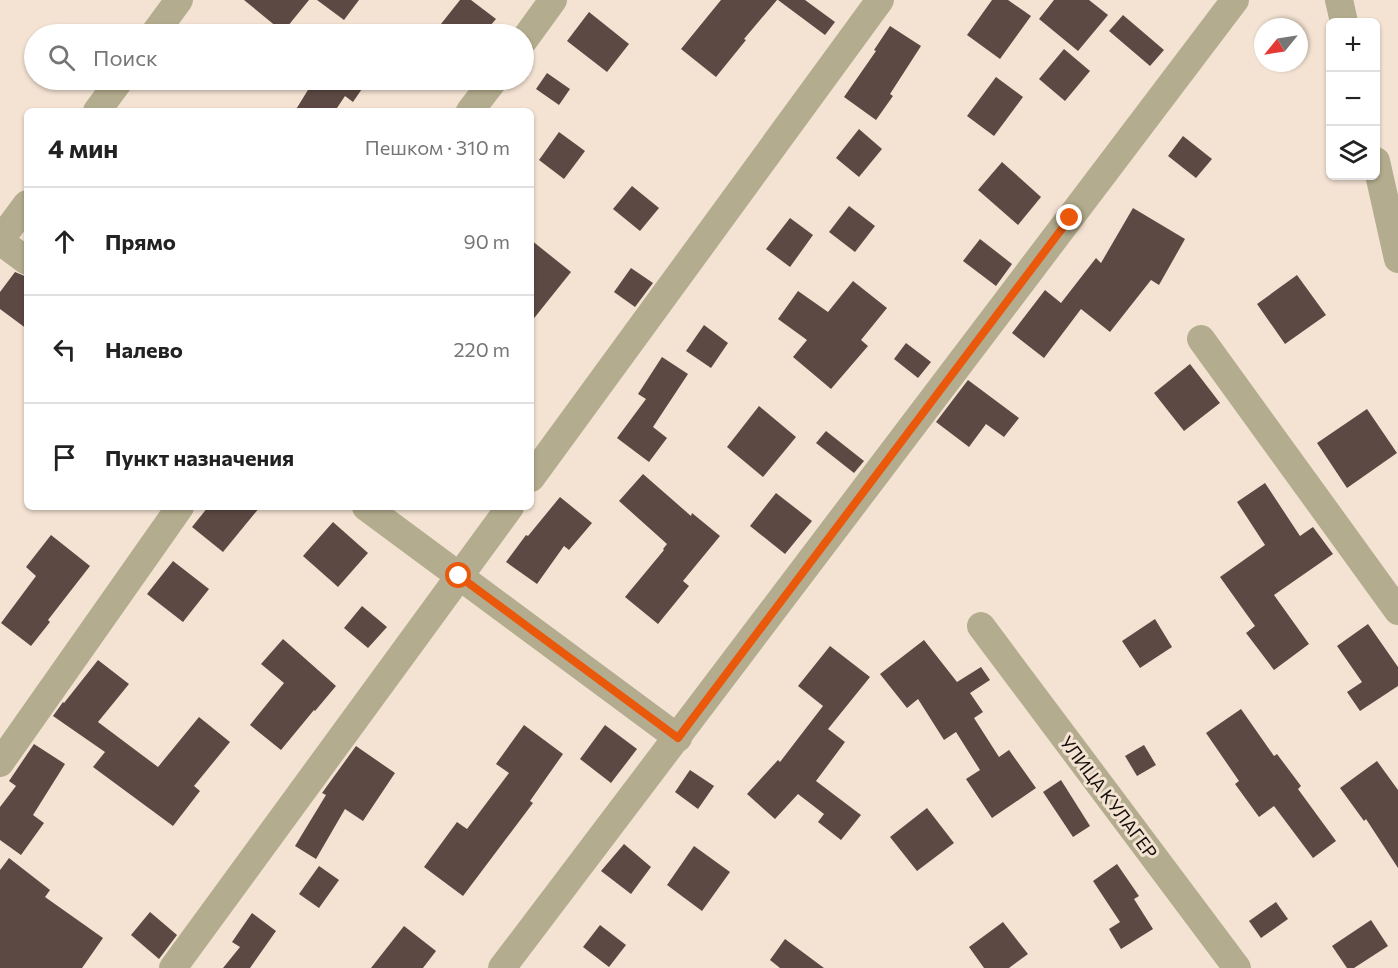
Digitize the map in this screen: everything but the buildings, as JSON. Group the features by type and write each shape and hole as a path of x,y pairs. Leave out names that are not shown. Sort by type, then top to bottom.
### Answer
{"street":[{"path":"161,24 179,0"},
{"path":"534,26 553,0"},
{"path":"534,474 880,0"},
{"path":"502,968 1235,0"},
{"path":"1339,0 1343,18"},
{"path":"99,108 113,90"},
{"path":"472,108 486,90"},
{"path":"1380,179 1398,259"},
{"path":"24,208 0,241 24,259"},
{"path":"1201,339 1398,611"},
{"path":"0,763 178,510"},
{"path":"370,510 678,738"},
{"path":"173,968 508,510"},
{"name":"УЛИЦА КУЛАГЕР","path":"981,626 1237,968"}],"route":[{"path":"459,576 678,738 1070,218"}]}
